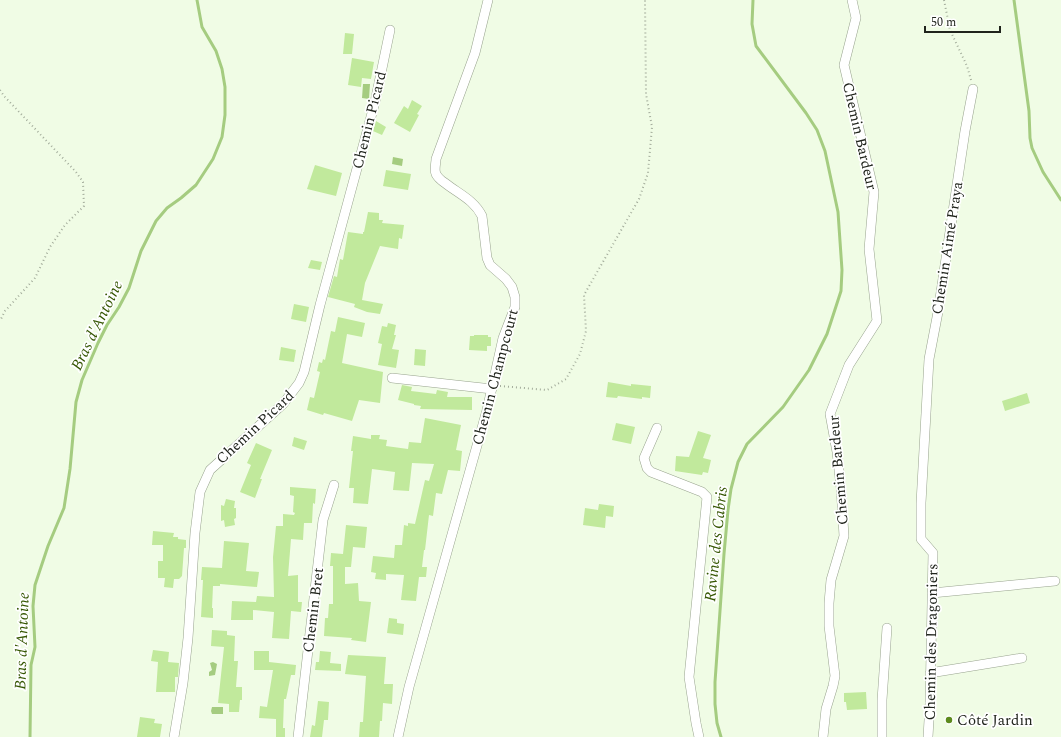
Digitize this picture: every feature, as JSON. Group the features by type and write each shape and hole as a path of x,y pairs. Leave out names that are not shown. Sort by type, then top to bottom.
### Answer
{"street":[{"name":"Chemin Champcourt","path":"398,737 409,687 492,387 502,338 515,307 515,297 512,287 506,279 490,265 487,258 482,216 479,210 474,204 440,179 436,173 436,159 475,53 488,0"},
{"name":"Chemin Bardeur","path":"823,737 826,709 834,686 835,676 829,626 830,588 844,536 837,452 830,414 850,365 877,321 869,249 874,192 844,65 856,18 852,0"},
{"name":"Chemin Picard","path":"174,737 184,675 195,533 200,492 210,470 283,404 299,383 304,372 320,305 375,102 390,30"},
{"name":"Chemin Aimé Praya","path":"921,503 929,359 938,312 973,89"},
{"path":"392,378 492,387"},
{"path":"657,428 644,458 647,468 651,472 702,492 707,497 689,677 699,737"},
{"name":"Chemin Bret","path":"298,737 323,520 334,484"},
{"name":"Chemin des Dragoniers","path":"921,503 921,539 933,553 928,737"},
{"path":"932,593 1055,581"},
{"path":"882,737 882,700 887,628"},
{"path":"930,674 1022,658"}],"path":[{"path":"492,387 547,390 566,379 580,354 586,331 584,295 639,199 648,173 652,127 646,94 645,0"},
{"path":"944,0 950,30 967,66 973,89"},
{"path":"0,90 76,172 83,182 84,206 65,225 50,247 35,278 5,311 0,321"}],"shaded area":[{"path":"363,84 370,84 369,99 362,98"},
{"path":"393,157 403,159 402,166 392,164"},
{"path":"213,662 217,664 215,675 209,676 209,672 212,670 210,663"},
{"path":"212,707 223,707 223,714 212,714"}],"building":[{"path":"345,33 354,34 352,54 343,54"},
{"path":"352,58 374,62 371,79 362,78 361,87 348,85"},
{"path":"412,100 422,106 410,132 394,123 404,106 408,109"},
{"path":"376,121 386,127 382,135 373,131"},
{"path":"315,165 342,173 336,196 307,189"},
{"path":"386,170 411,174 408,190 383,186"},
{"path":"368,212 379,213 379,220 383,220 382,223 404,225 402,239 399,238 398,249 380,246 365,283 362,300 383,304 380,314 367,312 354,307 355,304 328,297 334,276 337,277 340,259 343,260 348,232 363,234"},
{"path":"311,260 322,262 320,270 308,268"},
{"path":"294,304 309,307 306,322 291,319"},
{"path":"338,317 365,323 362,337 347,334 342,363 383,372 380,403 359,400 352,421 307,410 310,397 314,398 320,372 317,371 319,362 322,363 323,359 325,360 331,331 335,332"},
{"path":"388,323 396,325 394,335 396,335 392,349 399,350 396,368 378,365 382,344 378,343 382,326 387,327"},
{"path":"488,335 488,337 491,337 491,346 487,346 487,351 469,350 470,336"},
{"path":"281,347 296,350 294,362 279,360"},
{"path":"415,349 426,350 425,366 414,365"},
{"path":"608,382 631,386 631,384 651,386 650,398 642,397 642,399 618,396 617,398 606,397"},
{"path":"402,385 412,387 411,391 436,394 437,390 448,392 447,397 472,397 472,410 420,409 421,406 398,400"},
{"path":"1027,393 1030,403 1005,411 1002,401"},
{"path":"425,418 461,425 456,450 462,451 460,471 448,470 442,494 436,493 433,516 429,515 424,550 422,567 427,567 426,577 419,577 416,601 401,600 404,575 386,574 386,580 375,579 376,573 371,572 373,556 394,558 395,545 402,545 404,525 408,526 408,523 415,524 425,480 429,481 434,464 412,463 409,491 393,490 395,472 372,469 368,504 353,503 354,488 349,488 353,451 351,451 353,436 371,439 371,435 380,435 379,439 387,440 386,446 408,449 409,442 421,443"},
{"path":"616,423 635,427 631,444 612,440"},
{"path":"698,431 711,435 703,458 711,460 708,473 703,472 702,475 675,471 676,456 689,457"},
{"path":"294,437 307,441 304,450 292,446"},
{"path":"256,443 272,450 260,479 262,479 255,498 240,492 251,465 247,463"},
{"path":"290,487 316,489 315,504 313,503 312,523 304,523 303,540 291,539 288,576 298,575 298,602 302,602 301,612 291,611 289,639 272,638 274,612 253,610 253,620 231,620 232,601 256,602 257,596 274,597 273,557 276,526 283,526 283,514 294,515 295,513 293,512 294,496 290,495"},
{"path":"226,499 235,501 234,508 236,508 236,518 234,519 235,525 225,527 224,520 221,521 221,505 224,506"},
{"path":"599,504 614,506 613,517 606,516 605,528 583,525 585,508 598,510"},
{"path":"346,525 367,527 365,548 353,547 351,567 345,567 345,584 358,583 359,601 371,602 366,642 351,640 352,638 324,636 325,618 328,618 329,604 333,604 333,566 330,566 331,553 343,554"},
{"path":"153,531 174,533 173,537 186,540 182,576 179,579 174,579 173,588 164,587 165,578 158,578 158,561 163,561 163,545 152,545"},
{"path":"224,541 249,543 246,571 259,572 257,587 220,584 220,586 213,586 213,618 201,617 203,580 201,580 202,567 222,568"},
{"path":"389,618 397,619 397,623 404,624 403,635 387,633"},
{"path":"212,630 227,631 227,635 235,636 234,661 238,661 236,687 242,687 242,700 240,700 239,712 229,712 229,704 218,703 224,647 211,646"},
{"path":"153,650 169,652 168,662 179,663 178,677 175,677 175,692 156,692 158,662 151,661"},
{"path":"254,651 269,651 269,662 296,665 295,675 291,675 286,699 284,699 283,728 285,728 285,737 276,737 276,719 259,718 260,706 267,707 273,670 254,670"},
{"path":"320,651 331,652 330,663 341,664 341,671 315,670 316,662 319,662"},
{"path":"348,655 386,657 384,684 393,684 392,704 383,703 379,737 359,737 360,722 363,722 366,676 345,674"},
{"path":"866,692 867,709 847,710 846,702 844,702 844,693"},
{"path":"318,701 329,702 328,720 324,720 322,737 310,737 312,725 315,726"},
{"path":"140,717 155,719 154,723 162,724 160,737 137,737"}],"waterway":[{"name":"Bras d'Antoine","path":"30,737 31,665 35,647 33,606 35,585 48,546 64,508 70,469 76,402 82,380 107,325 129,288 141,251 156,221 167,208 196,185 213,159 222,137 225,115 225,87 222,69 216,51 202,27 197,0"},
{"name":"Ravine des Cabris","path":"721,737 717,723 715,682 724,554 731,489 738,462 747,444 783,407 809,370 827,334 841,291 842,270 838,212 825,151 817,130 806,113 756,46 752,24 753,0"},
{"path":"1014,0 1029,111 1032,148 1043,172 1061,200"}],"place":[{"name":"Côté Jardin","path":"949,720"}]}
